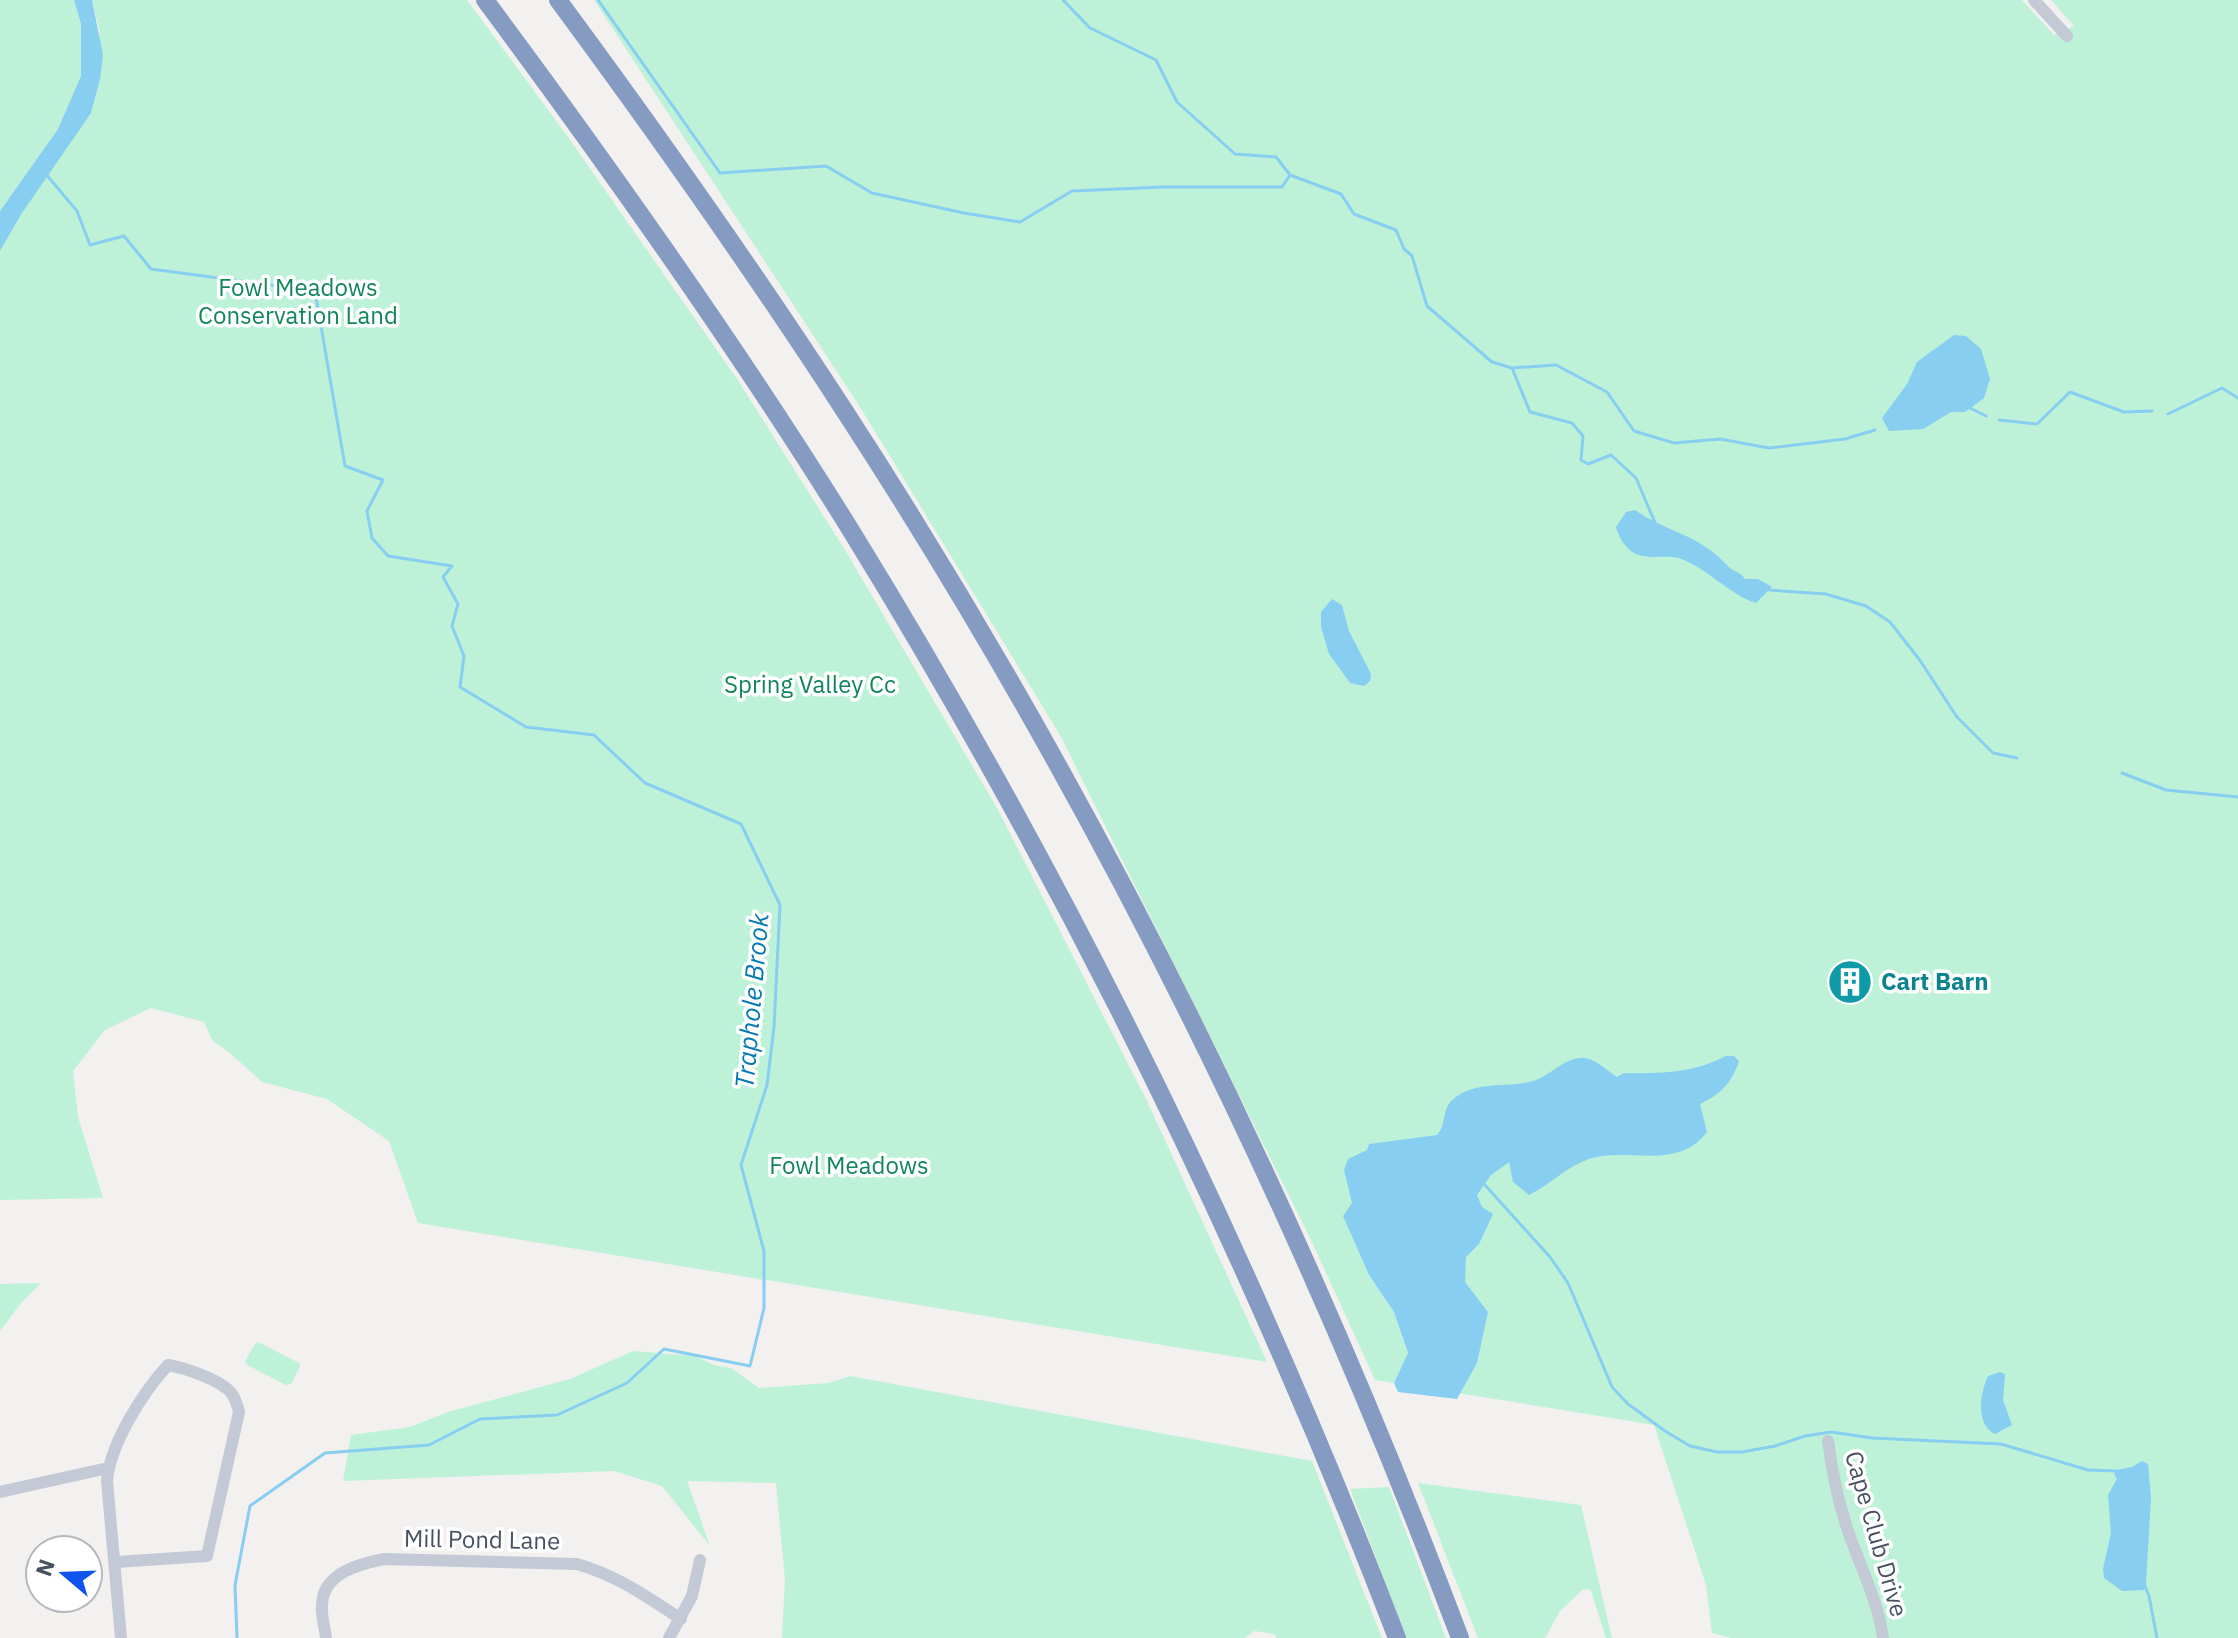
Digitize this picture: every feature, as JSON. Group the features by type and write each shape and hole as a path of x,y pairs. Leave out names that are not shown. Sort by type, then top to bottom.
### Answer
{"highway":[{"path":"485,0 641,213 754,379 873,568 992,772 1104,980 1213,1203 1304,1407 1397,1638"},
{"path":"558,0 726,233 844,411 956,591 1057,766 1178,996 1284,1215 1360,1387 1460,1638"}],"street":[{"path":"2034,0 2067,36"},
{"path":"116,1562 202,1558 209,1552 239,1412 229,1390 197,1373 168,1365 148,1390 110,1457 107,1481 121,1638"},
{"name":"Cape Club Drive","path":"1828,1441 1839,1501 1867,1578 1883,1638"},
{"path":"0,1492 108,1468"},
{"name":"Mill Pond Lane","path":"326,1638 322,1606 331,1583 341,1573 357,1565 384,1559 577,1564 627,1583 681,1619"},
{"path":"669,1638 692,1596 700,1560"}],"green space":[{"path":"0,0 74,0 81,24 81,76 58,129 0,211"},
{"name":"Fowl Meadows Conservation Land","path":"92,0 467,0 568,137 737,379 845,550 997,808 1147,1101 1267,1362 418,1223 389,1141 327,1099 262,1082 212,1040 204,1022 151,1008 105,1030 73,1071 78,1117 103,1198 0,1200 0,251 22,213 100,33"},
{"path":"594,0 2022,0 2054,35 2074,26 2051,0 2238,0 2238,1638 1731,1638 1712,1633 1706,1585 1654,1425 1458,1393 1477,1363 1344,1217 1369,1275 1394,1312 1408,1354 1394,1383 1375,1380 1312,1242 1060,735 860,407"},
{"path":"41,1283 21,1303 0,1331 0,1284"},
{"path":"258,1342 299,1363 291,1384 286,1385 247,1365 245,1361"},
{"path":"633,1351 695,1356 714,1365 731,1368 759,1388 829,1383 850,1376 1312,1461 1382,1638 1276,1638 1275,1634 1254,1631 1245,1638 782,1638 785,1580 776,1483 687,1481 710,1546 662,1486 614,1471 343,1481 351,1435 410,1427 448,1412 570,1379"},
{"path":"1418,1483 1581,1505 1612,1638 1606,1638 1591,1591 1587,1589 1560,1611 1545,1638 1478,1638"},
{"path":"1389,1487 1446,1638 1406,1638 1350,1489"}],"water":[{"path":"74,0 92,0 103,55 91,113 22,213 0,251 0,211 58,129 81,76 81,24"},
{"path":"1954,335 1966,336 1981,349 1990,379 1984,398 1965,412 1951,412 1923,429 1889,431 1882,418 1907,384 1917,362"},
{"path":"1635,510 1693,539 1745,579 1758,579 1772,587 1756,603 1684,560 1634,553 1623,542 1616,527 1626,512"},
{"path":"1332,599 1342,605 1349,631 1371,674 1370,681 1364,686 1350,683 1329,654 1321,627 1321,612"},
{"path":"1734,1056 1739,1061 1725,1087 1700,1104 1707,1132 1695,1144 1666,1155 1619,1155 1589,1159 1529,1195 1513,1182 1509,1162 1491,1175 1477,1195 1482,1207 1493,1214 1479,1244 1466,1257 1465,1282 1488,1312 1477,1363 1457,1399 1398,1392 1394,1383 1408,1353 1394,1312 1369,1275 1343,1216 1352,1203 1344,1170 1348,1159 1367,1150 1369,1144 1437,1135 1448,1105 1460,1094 1478,1087 1536,1080 1572,1059 1589,1059 1617,1077 1624,1073 1664,1073 1689,1069"},
{"path":"2000,1372 2005,1374 2003,1400 2012,1425 1995,1434 1984,1423 1981,1399 1988,1376"},
{"path":"2142,1461 2148,1464 2151,1498 2146,1584 2144,1590 2122,1591 2104,1578 2111,1533 2108,1495 2117,1479 2114,1474 2116,1470"}],"waterway":[{"path":"598,0 720,173 826,166 872,193 1020,222 1072,191 1282,187 1290,175"},
{"path":"1063,0 1090,28 1156,60 1177,102 1235,154 1276,157 1290,175 1341,194 1354,214 1396,230 1404,249 1412,256 1427,306 1492,362 1512,368 1530,412 1572,423 1583,436 1581,460 1588,464 1611,455 1636,478 1656,525"},
{"name":"Traphole Brook","path":"45,173 77,211 90,245 124,236 151,269 315,291 345,466 383,480 367,511 372,538 388,556 452,566 443,577 458,604 452,626 464,656 460,687 526,727 594,735 645,783 741,824 780,905 774,1027 767,1085 741,1165 764,1251 764,1308 750,1366 664,1349 627,1383 557,1415 480,1419 429,1445 325,1453 250,1506 235,1585 237,1638"},
{"path":"1512,368 1556,365 1607,392 1634,431 1674,443 1720,439 1769,448 1845,439 1875,430"},
{"path":"2168,414 2222,388 2238,398"},
{"path":"1999,420 2037,424 2070,392 2124,412 2152,411"},
{"path":"1968,407 1986,416"},
{"path":"1769,590 1826,594 1866,606 1890,622 1957,717 1993,753 2017,758"},
{"path":"2122,773 2166,790 2238,797"},
{"path":"1484,1184 1550,1257 1568,1283 1612,1387 1628,1404 1690,1446 1717,1452 1742,1452 1831,1432 1872,1438 2001,1444 2088,1470 2116,1471"},
{"path":"2144,1584 2157,1638"}],"place":[{"name":"Cart Barn","path":"1850,982"}],"park label":[{"name":"Spring Valley Cc","path":"810,685"},
{"name":"Fowl Meadows","path":"849,1166"}]}
